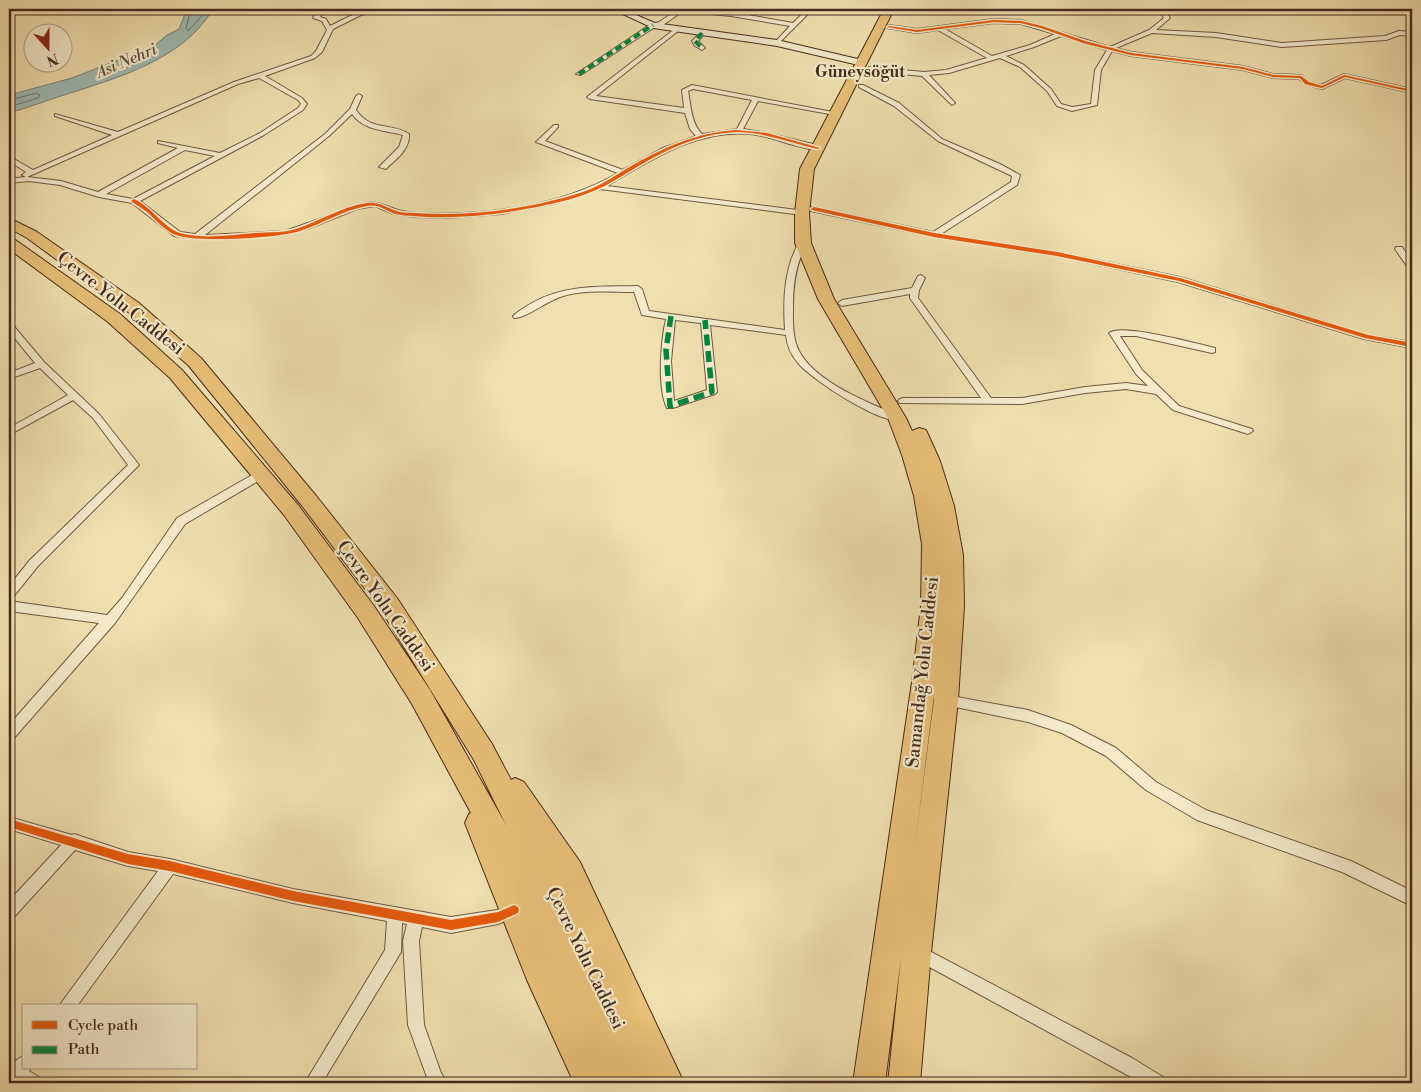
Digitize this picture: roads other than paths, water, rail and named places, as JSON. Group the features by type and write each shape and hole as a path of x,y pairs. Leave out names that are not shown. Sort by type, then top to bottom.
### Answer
{"highway":[{"name":"Samandağ Yolu Caddesi","path":"893,15 821,163 808,211 804,243 826,300 900,409 914,421 930,461 944,506 952,555 953,606 946,700 916,953 904,1083"},
{"name":"Samandağ Yolu Caddesi","path":"864,72 835,112 807,169 808,211 821,258 830,281 900,409 924,496 933,544 932,606 892,925 869,1083"},
{"path":"9,212 70,251 113,293"},
{"name":"Çevre Yolu Caddesi","path":"9,222 32,235 133,307 195,362 310,502 389,604 471,758 573,929 646,1083"},
{"name":"Çevre Yolu Caddesi","path":"9,242 114,318 176,374 291,510 366,612 421,698 471,758 524,883 621,1083"},
{"path":"9,254 31,268 70,286"},
{"path":"590,1083 537,970 466,796 471,758 509,781 570,871 668,1083"}],"street":[{"path":"11,180 119,135 228,86 313,57 319,52 330,30 324,20 316,17 320,15 304,9"},
{"path":"348,9 359,14"},
{"path":"329,29 359,14 378,9"},
{"path":"616,9 652,25 676,30 776,43 864,72 924,74 947,72 1032,46 1062,33"},
{"path":"776,43 810,9"},
{"path":"1002,56 1022,66 1049,90 1059,105 1072,109 1094,105 1098,70 1110,49 1152,32 1167,18 1161,9"},
{"path":"579,74 652,25 661,24 682,10 755,15 793,25"},
{"path":"893,15 917,31 994,21 1021,22 1062,33 1084,42 1131,54 1243,68 1273,76 1302,77 1307,83 1322,87 1344,76 1412,91"},
{"path":"940,29 993,59"},
{"path":"676,30 590,97 688,111"},
{"path":"1152,32 1216,35 1282,45 1386,38 1399,34 1412,34"},
{"path":"702,33 695,42 697,46 702,48"},
{"path":"864,72 900,107 939,140 970,155 1004,167 1016,175 1014,182 934,235"},
{"path":"924,74 952,103"},
{"path":"134,201 262,134 301,109 304,104 300,99 260,76"},
{"path":"700,136 693,129 688,111 686,90 692,87 835,112"},
{"path":"196,238 303,156 353,110 359,96"},
{"path":"739,131 756,98"},
{"path":"353,110 357,119 371,127 406,134 407,141 404,147 383,167"},
{"path":"57,116 119,135"},
{"path":"556,126 540,142 622,172"},
{"path":"11,180 29,179 61,183 100,195 134,201 146,206 168,229 178,235 196,238 299,231 360,206 377,204 397,213 424,215 519,209 600,187 622,172 671,148 700,136 715,133 739,131 818,148"},
{"path":"160,142 220,155"},
{"path":"100,195 184,147"},
{"path":"9,158 32,172"},
{"path":"600,187 808,211 934,235 1057,254 1180,280 1368,337 1412,345"},
{"path":"804,243 791,267 789,333 795,352 806,367 836,388 874,410 1022,401 1084,390 1126,386 1158,391"},
{"path":"1399,249 1412,267"},
{"path":"921,278 915,290 914,298 989,402"},
{"path":"517,316 545,299 562,293 593,289 638,289 645,313 789,333"},
{"path":"842,303 915,290"},
{"path":"670,316 666,333 665,368 670,406 712,392 705,320"},
{"path":"9,326 41,364 96,416 134,465 34,563 9,594"},
{"path":"1212,350 1136,333 1114,333 1139,372 1176,408 1248,431"},
{"path":"9,376 41,364"},
{"path":"9,432 74,395"},
{"path":"9,734 126,602 181,521 261,474"},
{"path":"9,606 111,620"},
{"path":"946,700 1028,716 1066,729 1110,752 1151,786 1202,815 1346,866 1412,899"},
{"path":"9,823 74,841 128,859 170,866 293,896 416,919 451,925 498,917 514,910"},
{"path":"9,912 74,841"},
{"path":"68,1004 170,866"},
{"path":"313,1083 393,952 395,915"},
{"path":"416,919 411,941 416,1025 435,1078 439,1083"},
{"path":"916,953 1126,1064 1157,1083"},
{"path":"17,1073 33,1083"}],"water":[{"name":"Asi Nehri","path":"187,9 213,9 200,27 185,42 167,54 127,74 9,113 9,95 72,78 154,46 167,35 179,29"}],"district":[{"name":"Güneysöğüt","path":"860,71"}]}
